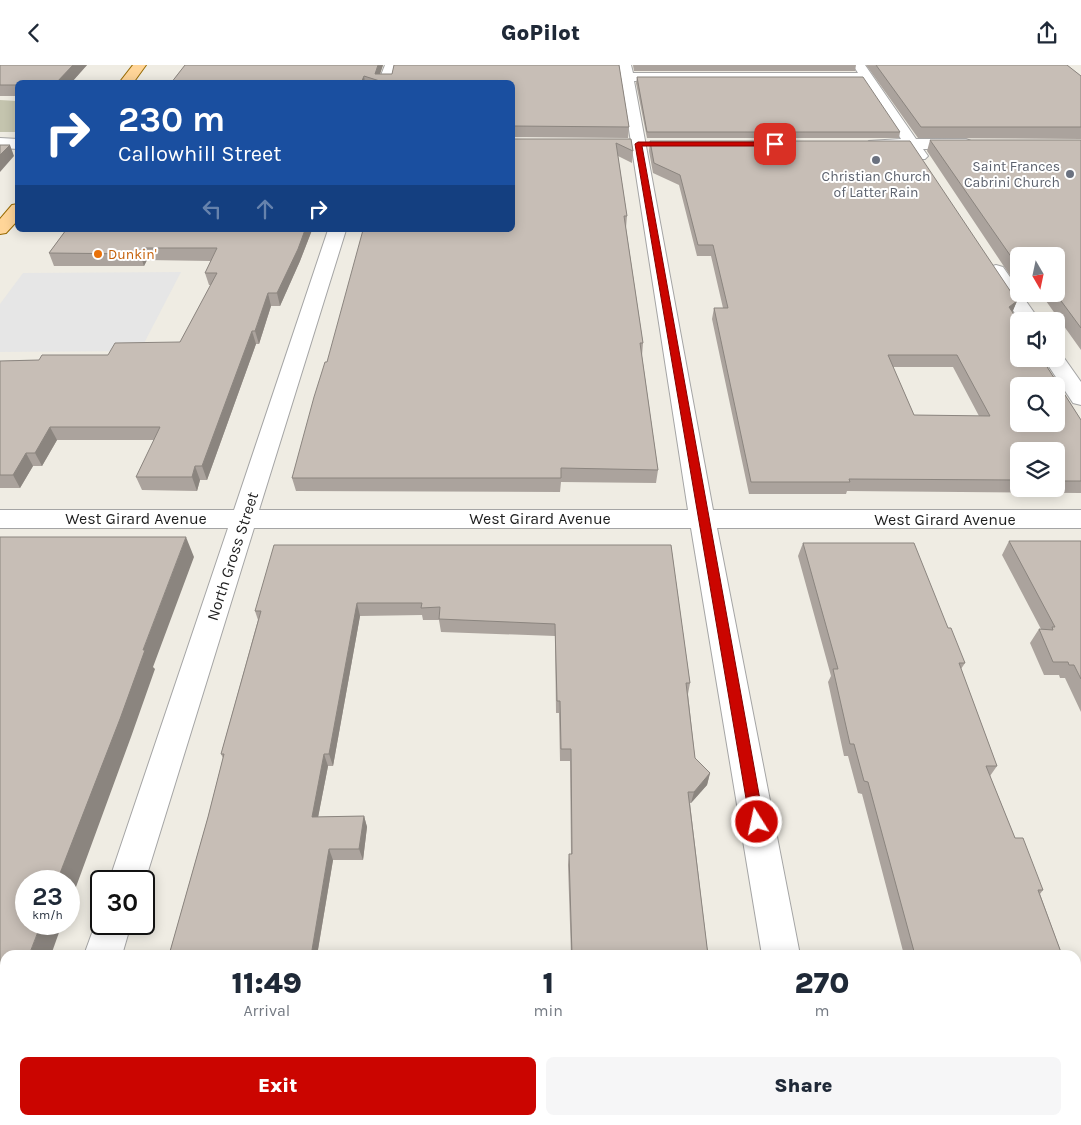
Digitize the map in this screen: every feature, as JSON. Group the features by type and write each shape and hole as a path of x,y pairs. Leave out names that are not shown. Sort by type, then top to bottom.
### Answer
{"main road":[{"path":"128,80 140,65"},
{"path":"0,229 15,212"}],"street":[{"path":"386,80 390,65"},
{"path":"779,950 702,518 626,71 863,71 928,169"},
{"path":"0,143 15,143"},
{"path":"863,144 982,145"},
{"name":"North Gross Street","path":"131,870 336,232"},
{"path":"987,257 1024,312"},
{"path":"1060,367 1081,398"},
{"name":"West Girard Avenue","path":"0,519 1081,519"},
{"path":"105,950 109,935"}],"shaded area":[{"path":"0,100 15,101 15,132 0,132"},
{"path":"181,272 140,351 0,352 0,304 23,273"}],"building":[{"path":"0,65 73,65 59,80 15,80 15,85 0,85"},
{"path":"185,65 378,65 375,74 392,74 394,65 619,65 629,127 515,126 515,80 377,80 364,76 362,80 173,80"},
{"path":"876,65 1067,65 1081,76 1081,127 921,127"},
{"path":"637,77 863,77 900,132 647,132"},
{"path":"515,139 631,139 633,151 616,143 627,216 624,216 643,343 640,343 658,470 561,468 561,478 292,478 314,397 325,362 327,362 362,232 515,232"},
{"path":"930,140 1081,140 1081,328 1063,303 1065,303 1065,247 1010,247 1010,255"},
{"path":"650,141 910,141 1010,291 1010,303 1014,303 1009,307 1012,312 1010,312 1010,367 1047,367 1054,377 1010,377 1010,432 1065,432 1065,395 1081,420 1081,481 1065,481 1065,442 1010,442 1010,480 849,479 850,482 751,482 714,308 728,308 713,245 698,245 680,175 654,163","holes":["888,355 957,355 990,416 914,415"]},
{"path":"0,145 10,145 0,155"},
{"path":"65,232 304,232 277,293 268,293 202,466 195,466 192,477 136,477 160,427 50,427 35,453 26,453 13,475 0,475 0,361 39,360 42,355 108,355 115,343 180,342 217,273 205,273 217,248 143,248 140,254 49,253"},
{"path":"0,537 186,537 143,650 145,650 120,719 61,870 15,870 15,935 37,935 31,950 0,950"},
{"path":"1009,541 1081,541 1081,679 1074,665 1069,665 1068,662 1053,662 1039,629 1053,630 1052,627 1055,627"},
{"path":"803,543 914,543 948,628 951,628 965,663 959,663 997,766 986,766 1015,838 1023,838 1043,890 1038,890 1060,950 914,950 868,782 864,781 854,744 850,744 833,669 838,669"},
{"path":"274,545 671,545 690,683 686,683 695,758 710,773 694,792 688,792 707,950 572,950 569,854 572,854 571,749 561,749 560,701 557,701 555,624 439,619 440,607 421,608 422,603 357,603 329,754 324,754 312,817 364,816 359,849 329,849 312,950 170,950 208,817 224,754 221,754 261,611 255,611"}],"place":[{"name":"Christian Church of Latter Rain","path":"876,160"},
{"name":"Saint Frances Cabrini Church","path":"1070,174"},
{"name":"Dunkin'","path":"98,254"}],"route":[{"path":"757,822 702,518 638,144 775,144"}]}
